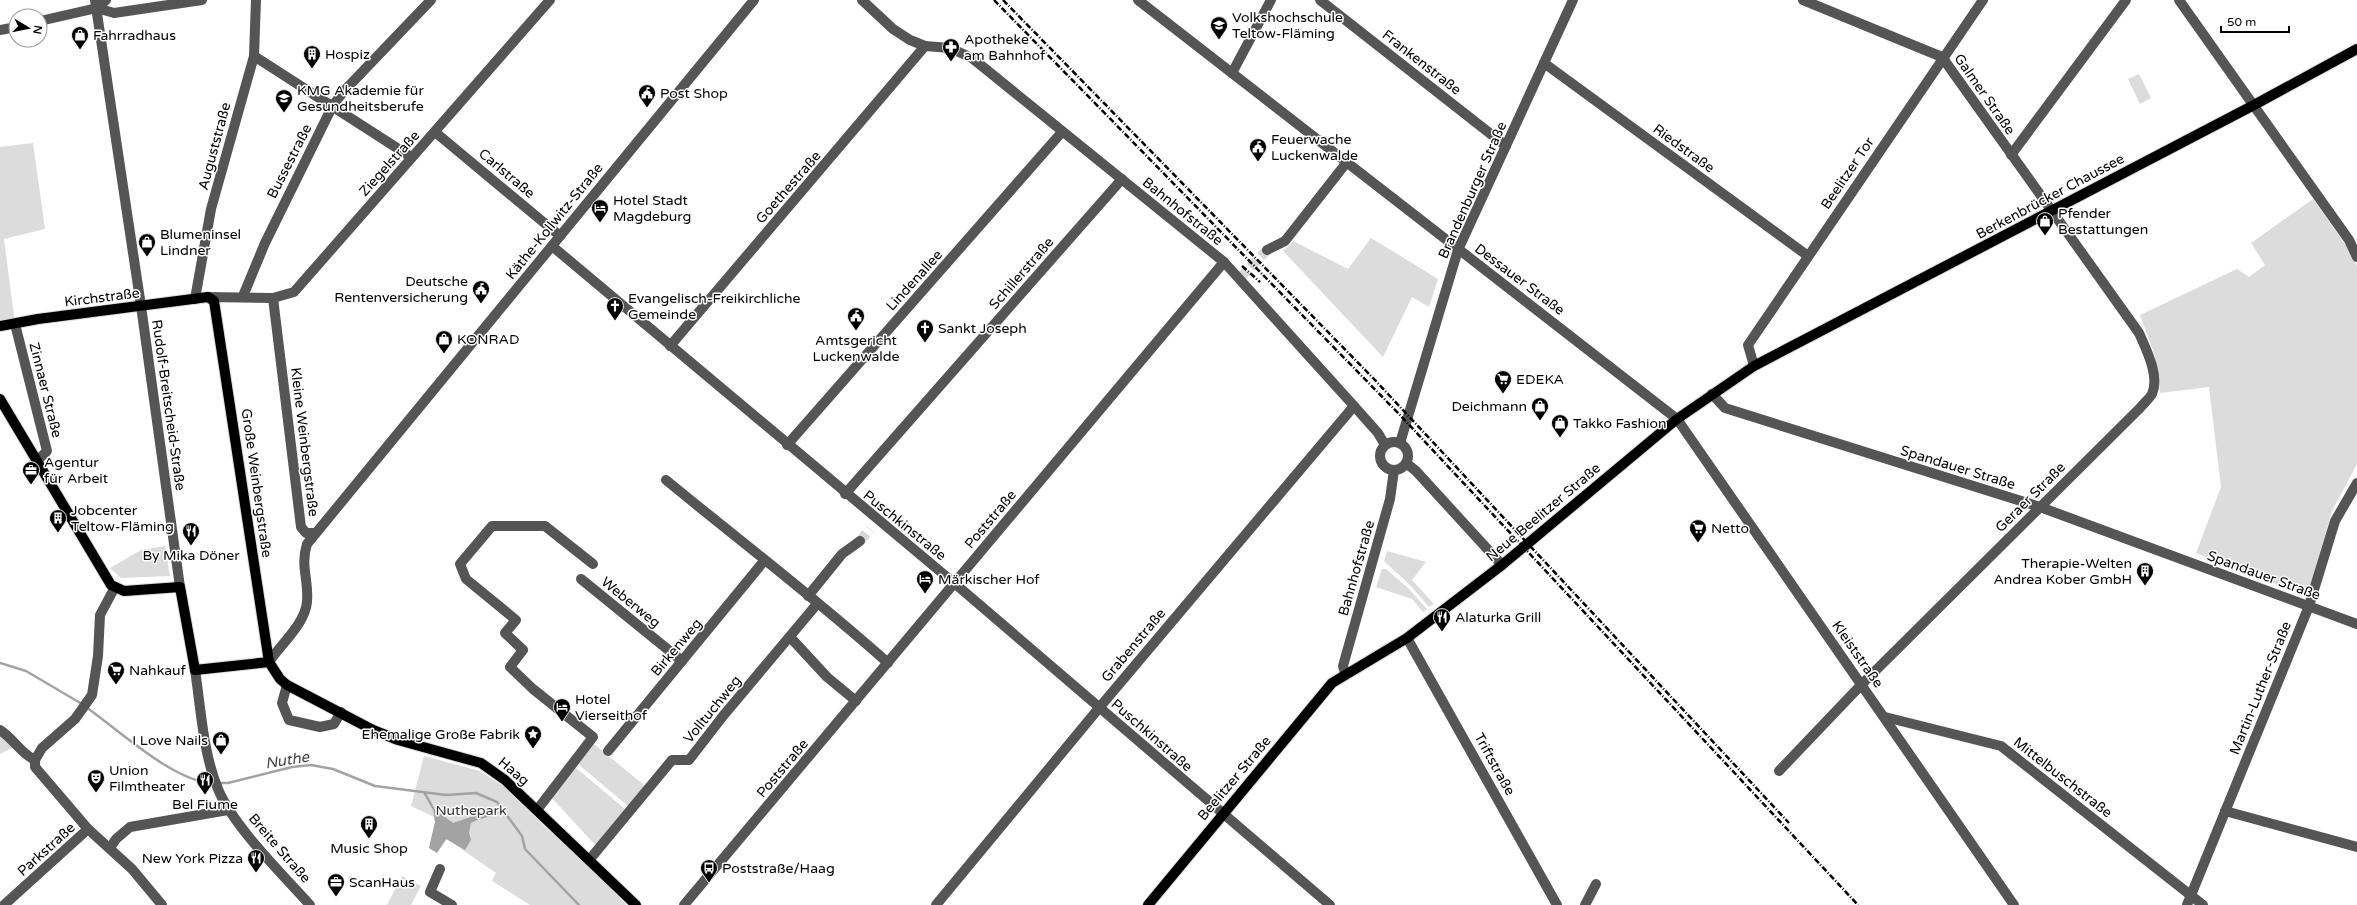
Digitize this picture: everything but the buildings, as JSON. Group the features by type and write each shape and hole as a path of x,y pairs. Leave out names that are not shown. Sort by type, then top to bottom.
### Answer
{"main road":[{"name":"Berkenbrücker Chaussee","path":"1754,366 2053,211 2357,49"},
{"name":"Kirchstraße","path":"0,326 208,297"},
{"name":"Große Weinbergstraße","path":"208,297 214,301 216,309 269,662"},
{"name":"Neue Beelitzer Straße","path":"1346,673 1407,638 1502,565 1677,419 1754,366"},
{"name":"Zinnaer Straße","path":"0,399 41,457 106,578 115,587"},
{"path":"115,587 124,591 180,587"},
{"name":"Rudolf-Breitscheid-Straße","path":"180,587 195,670"},
{"path":"195,670 269,662"},
{"name":"Haag","path":"269,662 280,680 287,685 398,740 481,763 505,780 590,859 636,905"},
{"name":"Beelitzer Straße","path":"1148,905 1332,683 1346,673"}],"street":[{"path":"48,19 106,0"},
{"path":"96,4 114,13 202,0"},
{"name":"Auguststraße","path":"195,299 211,209 254,56 256,0"},
{"name":"Bussestraße","path":"243,296 265,243 333,105 344,90 431,0"},
{"name":"Ziegelstraße","path":"273,298 294,292 550,0"},
{"name":"Käthe-Kollwitz-Straße","path":"315,533 754,0"},
{"name":"Bahnhofstraße","path":"862,0 893,29 910,40 925,46 950,48 972,58 1224,262 1378,433 1385,446"},
{"name":"Dessauer Straße","path":"1138,0 1677,419"},
{"path":"1232,73 1271,0"},
{"name":"Frankenstraße","path":"1320,0 1506,146"},
{"name":"Brandenburger Straße","path":"1400,444 1458,250 1573,0"},
{"name":"Galmer Straße","path":"1803,0 1942,57 2011,156 2053,211"},
{"name":"Beelitzer Tor","path":"1754,366 1748,345 1942,57 1983,0"},
{"path":"2011,156 2126,0"},
{"path":"2180,0 2349,240 2357,257"},
{"name":"Rudolf-Breitscheid-Straße","path":"96,4 141,306 180,587"},
{"name":"Goethestraße","path":"670,346 925,46"},
{"path":"254,56 333,105 411,157"},
{"name":"Riedstraße","path":"1544,63 1808,256"},
{"name":"Carlstraße","path":"435,132 560,236"},
{"name":"Lindenallee","path":"787,445 1062,132"},
{"path":"1267,250 1285,241 1347,162"},
{"name":"Schillerstraße","path":"845,494 1122,179"},
{"name":"Geraer Straße","path":"1779,772 1862,684 2140,408 2152,393 2153,376 2150,357 2139,333 2053,211"},
{"name":"Puschkinstraße","path":"552,246 845,494 874,524 954,584 1330,905"},
{"name":"Poststraße","path":"684,905 1224,262"},
{"name":"Kirchstraße","path":"208,297 243,296 273,298"},
{"name":"Kleine Weinbergstraße","path":"269,662 303,615 307,603 303,558 308,544 315,533 306,532 302,527 273,298"},
{"name":"Zinnaer Straße","path":"15,324 47,451 41,457"},
{"name":"Spandauer Straße","path":"1712,394 1725,408 2040,507 2357,624"},
{"name":"Grabenstraße","path":"936,905 1098,708 1354,406"},
{"name":"Kleiststraße","path":"1677,419 2014,905"},
{"path":"1391,443 1400,444 1406,450 1406,463 1394,470 1382,463 1381,454 1385,446 1391,443"},
{"path":"1406,463 1416,471 1502,565"},
{"name":"Bahnhofstraße","path":"1346,673 1343,666 1390,499 1394,470"},
{"path":"666,480 817,604 849,628 888,663"},
{"name":"Martin-Luther-Straße","path":"2189,900 2309,606 2334,521 2357,483"},
{"name":"Weberweg","path":"536,810 593,737 533,689 510,667 523,650 505,633 516,620 466,579 460,564 492,526 545,526 593,564"},
{"path":"808,596 842,554 860,541"},
{"name":"Birkenweg","path":"608,750 764,561"},
{"name":"Weberweg","path":"580,579 682,661"},
{"path":"115,587 100,614 98,656 92,695 83,709 42,748 35,760 38,773 88,829 132,869 162,905"},
{"name":"Volltuchweg","path":"590,859 672,760 689,760 723,716 817,604"},
{"path":"790,637 827,677 856,701"},
{"name":"Triftstraße","path":"1407,638 1557,905"},
{"name":"Rudolf-Breitscheid-Straße","path":"195,670 214,779 228,810"},
{"path":"287,685 282,703 289,720 320,727 334,724 341,712"},
{"name":"Mittelbuschstraße","path":"1885,717 2001,746 2189,900 2202,905"},
{"path":"0,730 14,740 25,756 35,760"},
{"path":"110,848 116,839 130,827 228,810"},
{"name":"Breite Straße","path":"228,810 310,905"},
{"path":"2225,811 2357,847"},
{"name":"Parkstraße","path":"4,905 88,829"},
{"path":"440,869 430,892 452,905"},
{"path":"1585,905 1596,884"}],"green space":[{"path":"2139,74 2151,98 2140,104 2128,79"},
{"path":"33,143 45,229 4,239 15,324 0,326 0,147"},
{"path":"2313,199 2349,250 2357,266 2357,464 2332,511 2307,596 2196,553 2221,487 2209,387 2160,393 2155,356 2140,315 2237,269 2249,277 2265,265 2251,243"},
{"path":"1371,238 1438,279 1429,307 1412,297 1383,357 1283,251 1293,241 1348,269"},
{"path":"165,546 170,576 121,578 110,568 141,550"},
{"path":"1387,551 1426,562 1412,580 1434,604 1429,607 1411,586 1384,561"},
{"path":"1382,569 1386,569 1408,588 1427,609 1423,612 1412,599 1376,587"},
{"path":"0,735 10,743 12,748 0,754"},
{"path":"594,744 645,786 628,806 578,764"},
{"name":"Nuthepark","path":"424,756 480,771 507,789 544,826 588,864 626,905 530,905 492,881 496,873 447,839 437,853 429,848 435,822 434,817 411,806"},
{"path":"575,767 626,810 596,846 551,797"},
{"path":"402,876 421,886 411,905 387,905"}],"shaded area":[{"path":"433,808 453,823 479,814 504,811 471,823 469,833 471,840 465,850 446,839 437,853 429,848 435,822"}],"waterway":[{"name":"Nuthe","path":"0,663 26,671 82,704"},
{"name":"Nuthe","path":"86,707 130,741 165,765 199,781 214,783"},
{"name":"Nuthe","path":"219,783 228,783 292,767 311,765 333,769 375,786 446,795 476,793 497,802 522,836 525,849 579,905"},
{"path":"424,792 433,808"}],"tunnel":[{"path":"1240,278 1267,250"},
{"path":"860,541 870,529"}],"railway":[{"path":"994,0 1399,414 1858,905"},
{"path":"1003,0 1373,378 1789,823"},
{"path":"1242,266 1260,282"}],"place":[{"name":"Volkshochschule Teltow-Fläming","path":"1219,40"},
{"name":"Fahrradhaus","path":"80,50"},
{"name":"Apotheke am Bahnhof","path":"951,62"},
{"name":"Hospiz","path":"312,69"},
{"name":"Post Shop","path":"647,108"},
{"name":"KMG Akademie für Gesundheitsberufe","path":"284,113"},
{"name":"Feuerwache Luckenwalde","path":"1258,162"},
{"name":"Hotel Stadt Magdeburg","path":"600,223"},
{"name":"Pfender Bestattungen","path":"2045,236"},
{"name":"Blumeninsel Lindner","path":"147,257"},
{"name":"Deutsche Rentenversicherung","path":"481,304"},
{"name":"Evangelisch-Freikirchliche Gemeinde","path":"615,321"},
{"name":"Amtsgericht Luckenwalde","path":"856,331"},
{"name":"Sankt Joseph","path":"925,343"},
{"name":"KONRAD","path":"444,354"},
{"name":"EDEKA","path":"1503,394"},
{"name":"Deichmann","path":"1540,421"},
{"name":"Takko Fashion","path":"1560,438"},
{"name":"Agentur für Arbeit","path":"31,485"},
{"name":"Jobcenter Teltow-Fläming","path":"58,533"},
{"name":"Netto","path":"1698,543"},
{"name":"By Mika Döner","path":"191,546"},
{"name":"Therapie-Welten Andrea Kober GmbH","path":"2145,586"},
{"name":"Märkischer Hof","path":"925,594"},
{"name":"Alaturka Grill","path":"1442,632"},
{"name":"Nahkauf","path":"116,685"},
{"name":"Hotel Vierseithof","path":"562,722"},
{"name":"Ehemalige Große Fabrik","path":"533,749"},
{"name":"I Love Nails","path":"221,755"},
{"name":"Union Filmtheater","path":"96,793"},
{"name":"Bel Fiume","path":"205,795"},
{"name":"Music Shop","path":"369,839"},
{"name":"New York Pizza","path":"256,873"},
{"name":"Poststraße/Haag","path":"709,883"},
{"name":"ScanHaus","path":"336,897"}]}
